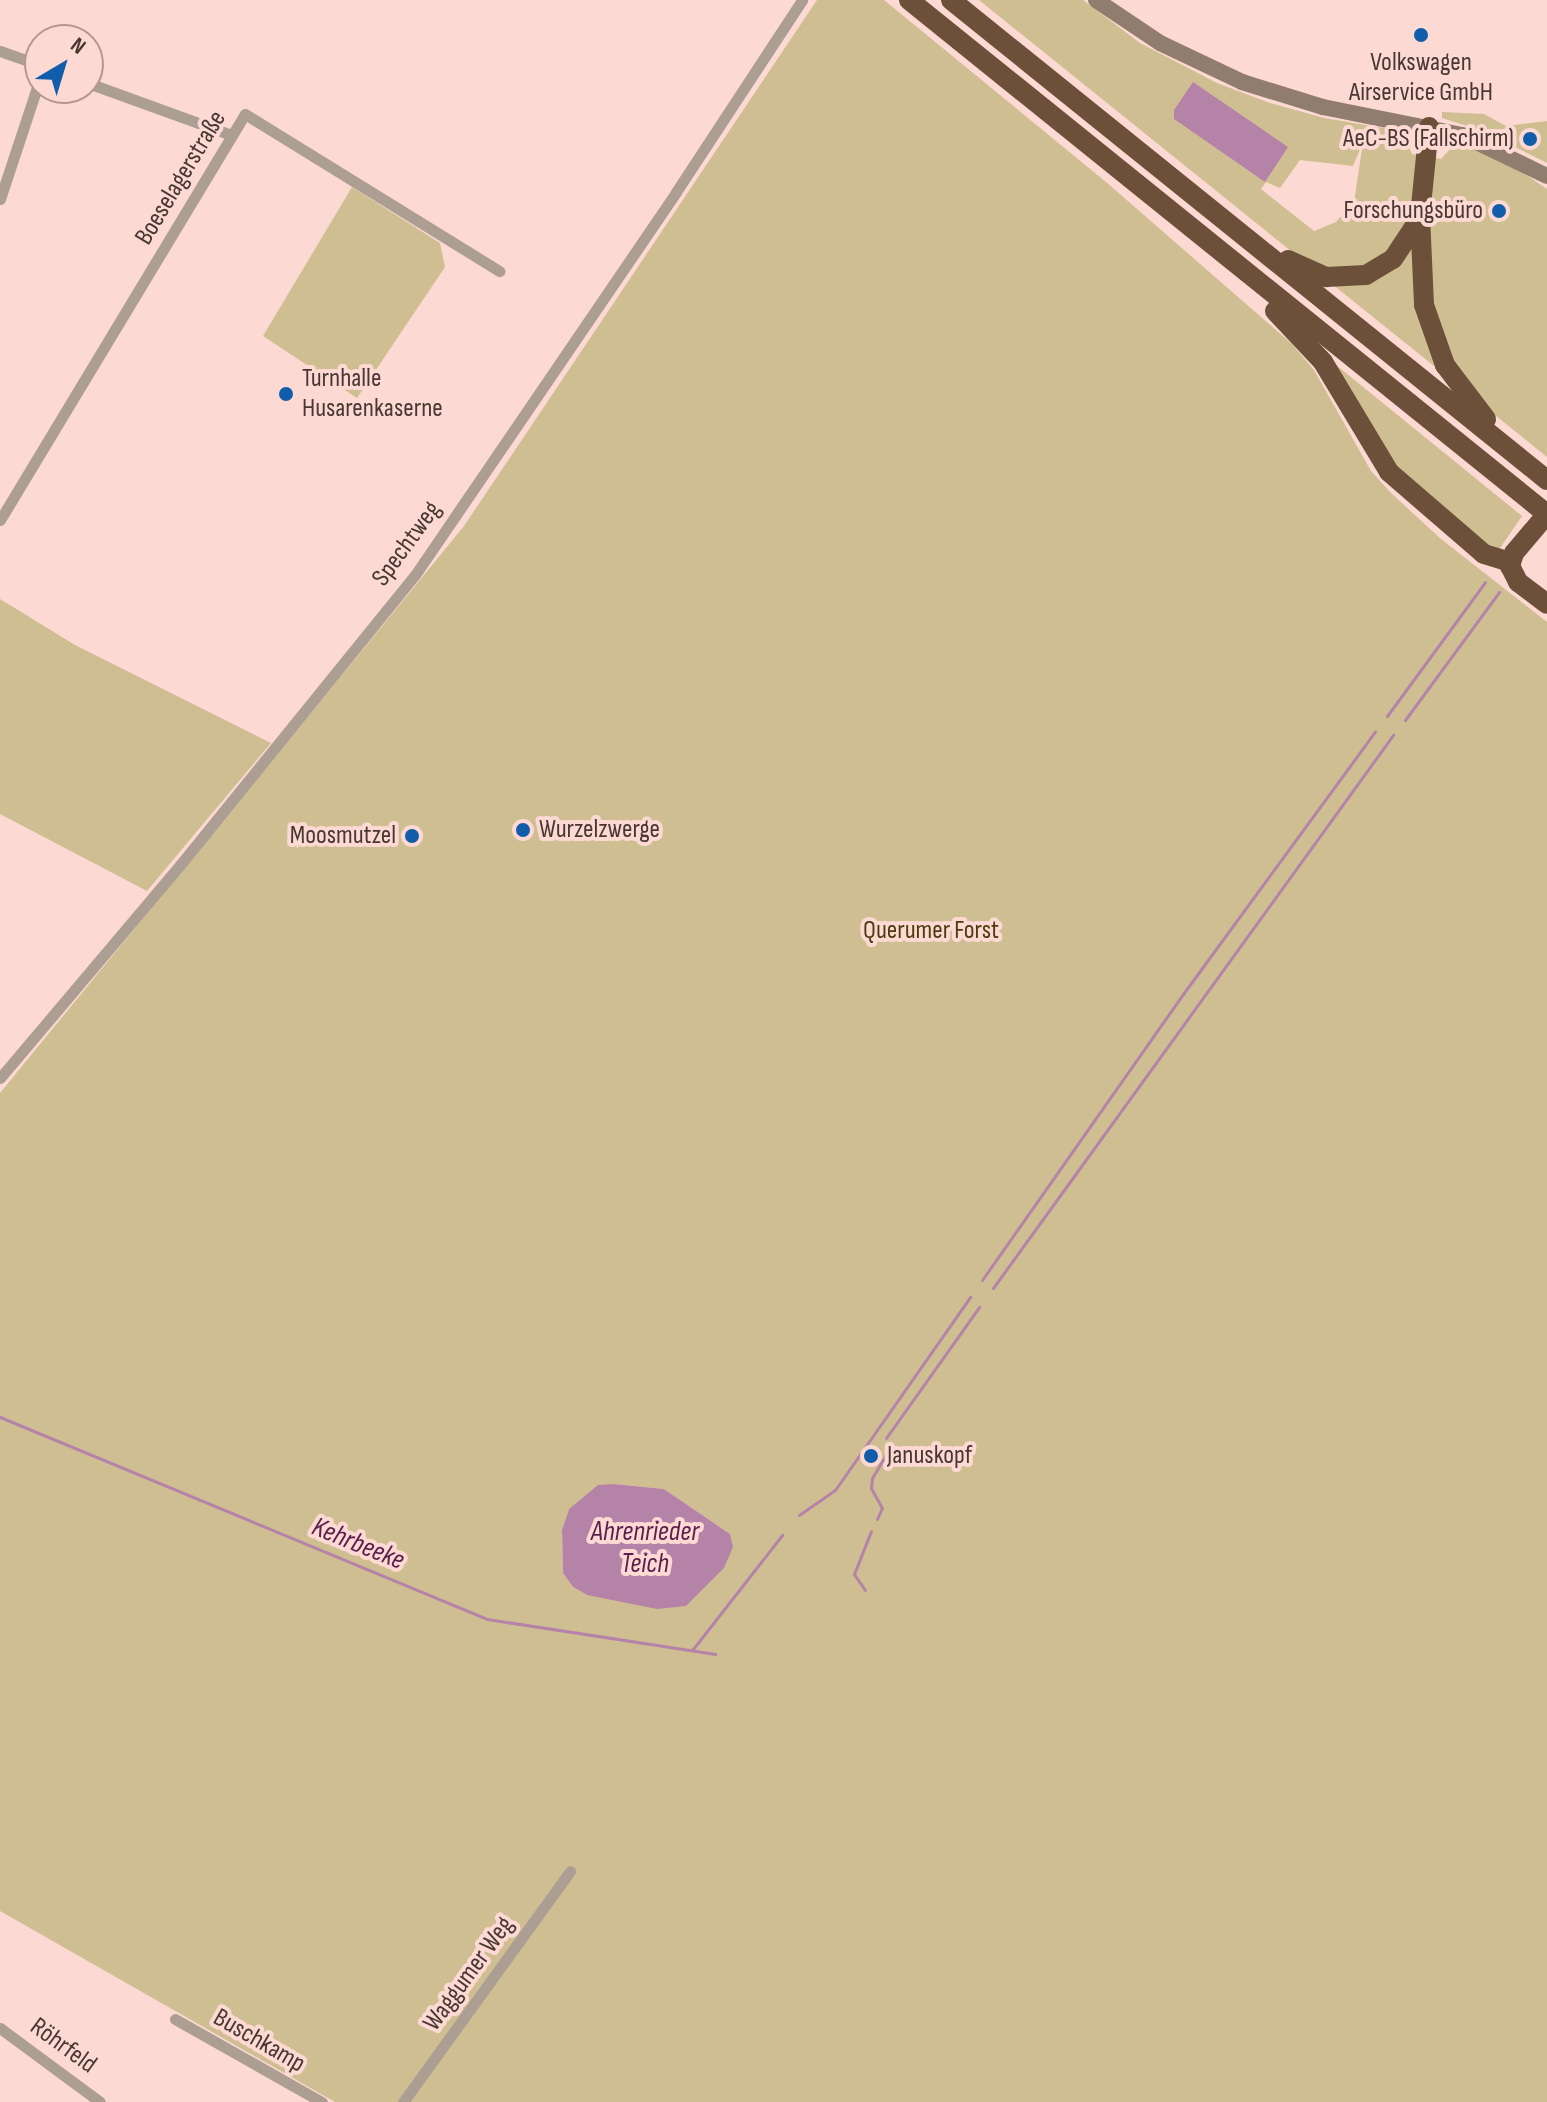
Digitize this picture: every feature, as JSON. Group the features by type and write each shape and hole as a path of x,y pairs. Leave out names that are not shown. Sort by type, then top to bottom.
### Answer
{"highway":[{"path":"909,0 1547,514 1511,562"},
{"path":"951,0 1538,473"},
{"path":"1429,127 1420,216 1422,292 1437,350 1466,396 1538,473"},
{"path":"1230,225 1307,271 1346,278 1375,271 1393,259 1412,235 1420,216"},
{"path":"1237,265 1259,297 1323,362 1389,472 1488,558 1511,562"},
{"path":"1511,562 1515,578 1547,604"}],"street":[{"name":"Spechtweg","path":"0,1078 180,865 415,575 676,192 802,0"},
{"path":"1096,0 1160,43 1242,82 1323,107 1475,139 1547,176"},
{"path":"0,51 24,59"},
{"path":"104,89 232,135"},
{"path":"0,199 31,104"},
{"name":"Boeselagerstraße","path":"0,520 245,114 499,271"},
{"name":"Waggumer Weg","path":"403,2102 570,1871"},
{"name":"Buschkamp","path":"175,2019 322,2102"},
{"name":"Röhrfeld","path":"0,2028 100,2102"}],"green space":[{"name":"Querumer Forst","path":"817,0 884,0 1106,182 1292,344 1314,370 1371,471 1391,493 1441,539 1547,622 1547,2102 335,2102 0,1911 0,1093 464,526","holes":["614,1484 664,1489 730,1534 587,1595 573,1587 563,1573 562,1530 569,1509"]},
{"path":"979,0 1083,0 1140,43 1217,83 1270,103 1324,118 1396,130 1404,135 1412,154 1441,159 1453,146 1473,148 1515,167 1547,189 1547,457","holes":["1363,142 1354,202 1336,222 1314,231 1261,189 1266,182 1280,188 1300,160 1353,166"]},
{"path":"1442,112 1484,114 1506,126 1547,121 1547,163 1483,131 1442,118"},
{"path":"352,187 440,243 445,267 357,398 263,336"},
{"path":"1325,356 1522,516 1496,554 1391,460"},
{"path":"0,599 75,645 271,743 147,891 0,814"}],"water":[{"path":"1193,82 1288,147 1265,182 1174,119 1174,110"},
{"name":"Ahrenrieder Teich","path":"598,1485 664,1489 730,1534 733,1547 724,1568 686,1606 657,1609 587,1595 573,1587 563,1573 562,1530 569,1509"}],"waterway":[{"path":"1387,716 1485,582"},
{"path":"1405,720 1499,592"},
{"path":"982,1280 1183,994 1375,732"},
{"path":"993,1288 1393,735"},
{"path":"799,1515 835,1490 970,1297"},
{"path":"886,1438 979,1307"},
{"name":"Kehrbeeke","path":"0,1417 487,1619 715,1654"},
{"path":"877,1519 882,1508 871,1488 872,1478 890,1448"},
{"path":"865,1590 854,1574 871,1531"},
{"path":"693,1649 782,1535"}],"place":[{"name":"Volkswagen Airservice GmbH","path":"1421,35"},
{"name":"AeC-BS (Fallschirm)","path":"1530,139"},
{"name":"Forschungsbüro","path":"1499,211"},
{"name":"Turnhalle Husarenkaserne","path":"286,394"},
{"name":"Wurzelzwerge","path":"523,830"},
{"name":"Moosmutzel","path":"412,836"},
{"name":"Januskopf","path":"871,1456"}]}
